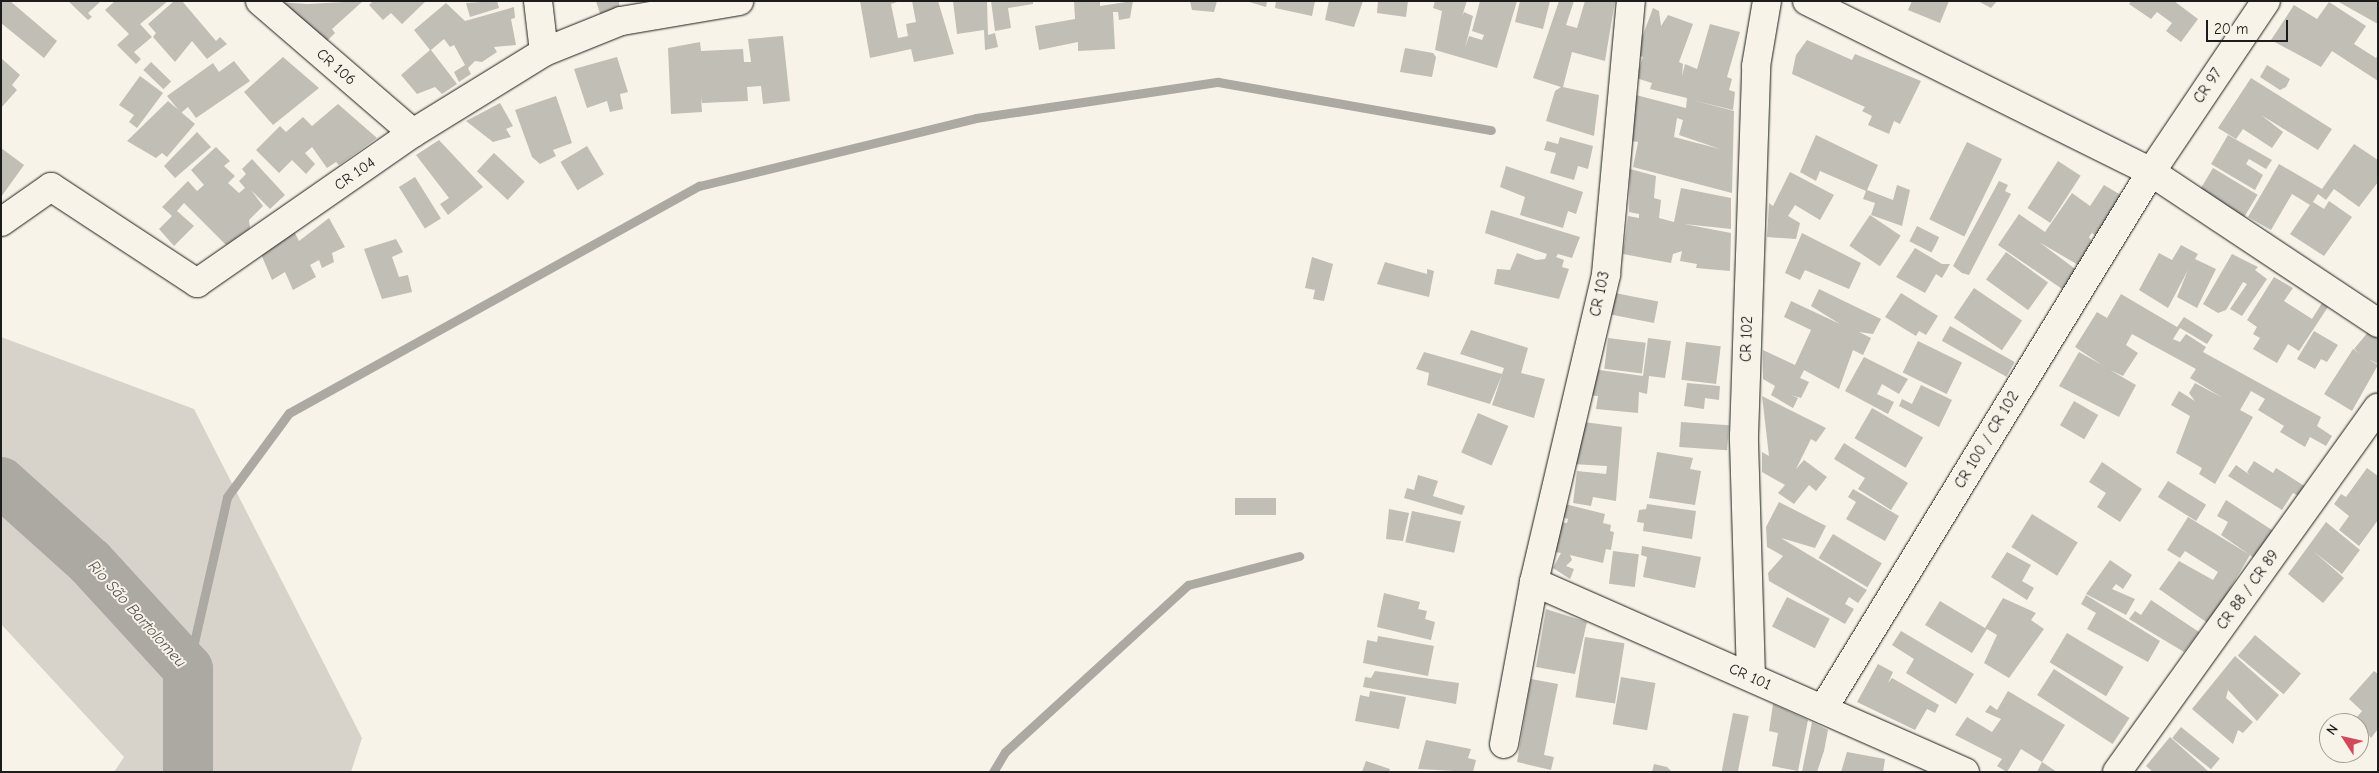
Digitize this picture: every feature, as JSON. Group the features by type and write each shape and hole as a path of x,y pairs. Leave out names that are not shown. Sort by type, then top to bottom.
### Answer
{"street":[{"name":"CR 106","path":"260,1 413,133"},
{"path":"538,1 544,52"},
{"name":"CR 104","path":"1,222 51,187 197,283 413,133 544,52 621,21 738,1"},
{"name":"CR 103","path":"1504,744 1534,582 1606,274 1631,1"},
{"name":"CR 102","path":"1751,677 1744,436 1756,66 1767,1"},
{"path":"1807,1 2151,172 2378,323"},
{"name":"CR 97","path":"2151,172 2266,1"},
{"name":"CR 100 / CR 102","path":"1823,709 2151,172"},
{"name":"CR 88 / CR 89","path":"2118,772 2378,408"},
{"name":"CR 101","path":"1534,582 1965,772"}],"shaded area":[{"path":"1,337 194,409 362,738 351,772 114,772 124,757 1,624"}],"building":[{"path":"1,1 10,1 57,41 44,58 1,23"},
{"path":"68,1 101,1 88,13 92,17 88,20"},
{"path":"115,1 168,1 140,24 152,37 134,52 141,59 136,64 117,45 129,34 105,10"},
{"path":"174,1 182,1 216,41 220,37 227,44 207,59 192,41 175,62 153,37 156,33 148,24"},
{"path":"266,1 307,4 363,1 332,29 335,33 321,47"},
{"path":"373,1 426,1 402,24 391,13 383,20 369,5"},
{"path":"497,1 499,8 470,17 466,3"},
{"path":"596,1 619,1 620,18 603,23"},
{"path":"860,1 900,1 891,4 898,38 908,36 906,24 916,22 912,1 938,1 954,54 914,62 911,49 870,58"},
{"path":"953,1 987,1 988,35 995,33 998,47 985,50 984,30 957,34"},
{"path":"991,1 1033,1 1033,4 1008,8 1011,28 995,31"},
{"path":"1074,1 1100,1 1100,6 1133,1 1130,18 1119,20 1118,12 1113,12 1115,49 1078,51 1078,42 1039,50 1035,26 1075,19"},
{"path":"1190,1 1217,1 1214,12 1192,10"},
{"path":"1246,1 1267,1 1266,7"},
{"path":"1276,1 1315,1 1312,16 1275,8"},
{"path":"1329,1 1363,1 1354,27 1325,20"},
{"path":"1378,1 1408,1 1406,17 1377,13"},
{"path":"1435,1 1467,1 1462,16 1464,12 1473,16 1465,48 1469,36 1482,40 1484,35 1472,31 1480,1 1517,1 1497,68 1435,50 1442,11 1433,8"},
{"path":"1520,1 1550,1 1543,29 1515,22"},
{"path":"1559,1 1574,1 1566,25 1577,28 1585,1 1615,1 1605,61 1572,52 1563,87 1599,95 1594,136 1546,121 1555,91 1561,87 1533,78"},
{"path":"1912,1 1949,1 1940,23 1908,10"},
{"path":"1978,1 1997,1 1991,8"},
{"path":"2131,1 2174,1 2198,19 2181,42 2166,31 2172,23 2157,12 2151,19 2129,4"},
{"path":"2337,1 2378,1 2378,24"},
{"path":"2329,2 2366,26 2354,44 2376,58 2378,55 2378,81 2332,51 2321,67 2271,40 2294,5 2317,19"},
{"path":"446,3 465,21 514,7 515,18 511,19 516,45 494,47 497,52 482,62 475,61 468,68 471,74 459,82 454,72 465,65 454,45 450,47 444,39 431,50 457,84 442,94 435,87 417,94 401,75 430,50 414,30"},
{"path":"1653,8 1659,11 1661,26 1668,15 1693,24 1679,62 1683,64 1682,76 1685,64 1697,69 1710,24 1740,32 1727,77 1732,79 1729,90 1735,92 1733,110 1692,100 1734,111 1732,193 1633,167 1638,142 1631,141 1632,94 1686,108 1687,98 1650,89 1652,83 1636,78 1643,57 1636,55","holes":["1677,118 1683,120 1679,135 1720,149 1674,137"]},
{"path":"783,36 790,101 763,104 761,86 747,87 748,101 702,103 701,97 702,112 671,114 668,48 700,42 701,51 743,49 744,62 751,62 748,39"},
{"path":"1807,40 1852,60 1855,54 1921,81 1900,124 1894,121 1889,134 1868,125 1872,116 1862,111 1865,107 1792,74 1796,55"},
{"path":"1405,48 1433,53 1436,57 1432,77 1400,72"},
{"path":"283,57 319,88 273,125 244,92"},
{"path":"617,57 628,92 620,94 623,109 610,112 607,101 587,108 574,69"},
{"path":"1,58 20,75 12,85 17,90 1,108"},
{"path":"234,61 250,81 196,118 188,107 181,113 167,96 213,63 219,72"},
{"path":"151,62 171,81 164,89 143,70"},
{"path":"2267,65 2290,79 2286,87 2280,90 2260,77"},
{"path":"140,76 163,93 137,128 129,122 134,115 119,105"},
{"path":"2251,78 2332,129 2318,150 2261,115 2283,132 2272,148 2243,129 2236,139 2218,128"},
{"path":"556,96 572,143 553,150 556,156 540,164 532,157 515,110"},
{"path":"168,101 195,124 167,157 162,153 156,158 127,141"},
{"path":"500,103 513,126 506,129 511,137 493,142 466,121"},
{"path":"338,104 377,138 339,165 336,162 327,168 312,147 305,153 315,164 306,174 292,160 279,173 256,150 280,126 286,132 303,117 312,126"},
{"path":"197,132 211,147 175,178 164,166"},
{"path":"1816,135 1878,165 1867,190 1893,200 1897,185 1910,190 1902,226 1871,215 1875,203 1863,199 1866,191 1820,171 1816,181 1800,172"},
{"path":"2228,135 2272,160 2266,169 2249,159 2246,164 2263,175 2255,190 2211,164"},
{"path":"1560,137 1593,146 1588,169 1578,166 1574,180 1550,173 1556,153 1544,150 1547,141 1558,144"},
{"path":"439,140 483,187 448,215 440,204 449,198 416,155"},
{"path":"1967,142 2002,159 1964,236 1929,219"},
{"path":"2354,144 2378,160 2378,182 2359,207 2334,189 2326,200 2318,194 2313,202 2324,209 2329,201 2352,217 2324,256 2290,234 2310,205 2292,194 2271,230 2248,217 2279,164 2322,189"},
{"path":"587,146 604,174 577,190 560,162"},
{"path":"216,147 230,161 224,166 235,176 228,183 239,193 245,188 239,181 246,174 242,169 252,159 285,195 270,209 251,190 263,206 249,220 250,228 226,245 184,203 177,211 194,226 174,246 159,229 172,216 162,207 188,181 197,191 204,185 191,170"},
{"path":"1,148 24,165 1,197"},
{"path":"494,153 525,182 508,200 477,171"},
{"path":"2058,161 2081,176 2050,223 2028,208"},
{"path":"1506,166 1583,192 1576,214 1568,211 1563,228 1520,215 1525,197 1500,187"},
{"path":"2213,168 2258,195 2244,217 2200,190"},
{"path":"1630,169 1656,176 1654,198 1661,200 1659,218 1674,222 1681,188 1731,198 1731,229 1684,224 1731,233 1730,271 1696,268 1697,264 1680,261 1682,251 1673,254 1671,263 1623,254 1628,216 1639,218 1639,214 1629,212"},
{"path":"1790,172 1834,195 1820,220 1795,205 1788,216 1800,223 1796,239 1767,237 1769,203 1773,206"},
{"path":"415,177 441,219 425,229 399,187"},
{"path":"1999,181 2008,185 2005,191 2011,194 1969,275 1962,273 1953,266"},
{"path":"2104,185 2126,198 2099,238 2092,233 2089,237 2094,245 2080,266 2039,242 2078,271 2065,291 1998,245 2019,214 2045,232 2072,193 2090,206"},
{"path":"1491,210 1580,237 1572,258 1558,254 1556,257 1564,260 1562,267 1569,269 1559,299 1494,284 1497,269 1510,270 1517,253 1536,260 1545,259 1547,254 1485,233"},
{"path":"1870,215 1901,236 1880,266 1849,246"},
{"path":"329,218 345,247 332,253 334,262 322,268 319,260 310,265 316,277 293,290 285,272 272,280 261,254 293,229 299,241"},
{"path":"1917,226 1939,237 1932,252 1909,241"},
{"path":"1802,233 1861,263 1849,289 1805,270 1800,280 1785,273"},
{"path":"396,239 403,252 392,257 399,277 408,275 412,292 382,299 364,249"},
{"path":"2181,245 2198,254 2195,259 2216,269 2197,308 2177,297 2188,270 2168,308 2139,290 2159,253 2172,260"},
{"path":"1915,248 1942,264 1950,264 1942,278 1936,274 1925,293 1896,277"},
{"path":"2006,252 2048,283 2028,310 1986,280"},
{"path":"2232,254 2258,267 2255,270 2267,279 2242,316 2230,309 2247,284 2243,282 2226,310 2218,313 2203,304"},
{"path":"1312,257 1333,264 1324,301 1313,299 1315,290 1305,288"},
{"path":"1385,262 1427,274 1427,269 1434,271 1429,297 1377,284"},
{"path":"2274,277 2293,288 2284,301 2312,319 2322,303 2328,307 2299,351 2288,344 2277,363 2253,349 2260,338 2253,334 2257,327 2247,320"},
{"path":"1974,288 2022,320 2002,350 1954,318"},
{"path":"1819,289 1881,319 1873,334 1859,332 1871,338 1863,355 1853,350 1839,389 1804,370 1800,378 1809,382 1801,398 1791,395 1798,398 1793,408 1771,395 1775,386 1763,379 1763,350 1795,365 1811,330 1784,317 1791,301 1840,324 1811,306"},
{"path":"1615,293 1658,301 1654,323 1611,315"},
{"path":"1901,293 1938,316 1926,335 1919,331 1916,336 1885,317"},
{"path":"2121,294 2177,327 2184,317 2213,335 2207,344 2180,328 2173,339 2180,342 2186,334 2206,347 2203,352 2321,417 2317,426 2332,436 2326,446 2310,437 2305,447 2280,432 2284,426 2258,410 2265,399 2251,391 2240,410 2253,417 2215,484 2199,474 2202,468 2176,453 2190,416 2171,405 2179,391 2195,401 2189,393 2195,383 2223,398 2190,378 2196,369 2132,334 2126,345 2138,353 2123,376 2110,370 2136,385 2119,417 2059,386 2079,352 2102,365 2075,347 2097,312 2107,318"},
{"path":"1950,326 2015,362 2006,377 1942,341"},
{"path":"1471,330 1528,348 1521,373 1545,379 1534,418 1492,405 1502,375 1490,404 1427,385 1429,373 1416,369 1424,352 1502,374 1504,368 1460,354"},
{"path":"2314,331 2338,345 2327,362 2321,359 2315,369 2297,359"},
{"path":"2369,331 2378,339 2378,364 2368,359 2378,365 2352,411 2324,394 2353,349 2360,354 2354,349"},
{"path":"1608,338 1646,343 1642,373 1604,369"},
{"path":"1648,338 1671,341 1665,378 1649,376 1647,394 1639,392 1638,413 1596,409 1598,396 1585,395 1592,369 1643,376"},
{"path":"1918,341 1962,362 1947,394 1903,372"},
{"path":"1686,342 1721,346 1716,384 1681,380"},
{"path":"1864,357 1908,379 1899,394 1882,384 1877,394 1894,402 1888,414 1845,391"},
{"path":"1687,383 1720,386 1719,400 1705,398 1704,409 1684,406"},
{"path":"1921,385 1952,400 1939,427 1899,406 1902,399 1912,404"},
{"path":"1762,396 1826,428 1816,442 1811,439 1796,469 1804,460 1827,477 1816,491 1809,485 1794,504 1778,493 1785,485 1762,472 1762,452 1769,456"},
{"path":"2074,401 2098,415 2084,439 2060,425"},
{"path":"1872,408 1923,438 1906,468 1854,438"},
{"path":"1478,413 1508,426 1492,465 1461,453"},
{"path":"1576,421 1622,427 1616,501 1593,497 1591,506 1573,503 1577,471 1606,474 1607,466 1572,464"},
{"path":"1681,422 1729,425 1727,450 1679,447"},
{"path":"1844,443 1908,483 1891,510 1858,489 1865,478 1834,459"},
{"path":"1657,452 1693,458 1690,469 1701,471 1695,505 1649,498"},
{"path":"2254,461 2273,473 2276,468 2306,487 2299,496 2293,493 2282,510 2228,476 2236,465 2250,475 2247,472"},
{"path":"2102,462 2142,489 2120,522 2097,507 2106,493 2089,482"},
{"path":"2367,468 2378,476 2378,520 2359,546 2339,530 2349,516 2334,504 2341,494 2346,497"},
{"path":"1418,475 1438,481 1433,496 1465,506 1462,515 1404,498 1407,488 1414,490"},
{"path":"2168,481 2206,505 2196,521 2158,497"},
{"path":"1853,489 1899,516 1885,541 1846,519 1856,502 1848,497"},
{"path":"1235,498 1276,498 1276,515 1235,515"},
{"path":"2226,500 2275,532 2255,559 2221,535 2228,522 2217,516"},
{"path":"1779,502 1826,526 1815,548 1781,538 1867,590 1858,603 1849,597 1845,604 1854,609 1845,624 1769,581 1768,573 1783,556 1767,547 1766,527"},
{"path":"1565,504 1605,514 1603,523 1611,525 1610,531 1614,532 1611,550 1606,549 1603,563 1570,555 1572,560 1566,566 1574,569 1570,579 1553,568 1561,553 1555,552 1559,522 1567,523 1568,519 1562,517"},
{"path":"1647,504 1696,511 1692,539 1643,531 1644,523 1637,522 1639,510 1646,509"},
{"path":"1389,509 1409,513 1403,541 1386,539"},
{"path":"1412,511 1461,521 1454,553 1405,542"},
{"path":"2032,514 2078,543 2057,576 2011,547"},
{"path":"2188,517 2250,555 2209,624 2159,589 2179,561 2213,580 2218,572 2185,551 2180,558 2167,550"},
{"path":"2326,522 2360,550 2342,574 2313,551 2344,578 2323,603 2288,574"},
{"path":"1833,534 1882,563 1867,587 1819,558"},
{"path":"1642,546 1701,557 1695,588 1643,577 1647,557 1641,555"},
{"path":"1613,551 1639,554 1635,587 1609,584"},
{"path":"2007,552 2031,565 2022,581 2034,588 2027,600 1991,577"},
{"path":"2110,560 2132,575 2123,589 2116,584 2112,589 2135,599 2126,615 2086,594"},
{"path":"1384,593 1420,602 1418,609 1427,611 1425,619 1435,622 1431,640 1377,627"},
{"path":"2086,595 2160,641 2148,662 2087,629 2096,613 2081,604"},
{"path":"1787,597 1830,619 1815,648 1772,626"},
{"path":"2003,598 2036,613 2031,620 2044,629 2009,678 1984,663 1997,635 1987,629 1972,653 1925,625 1940,601 1985,628"},
{"path":"2151,600 2199,632 2184,652 2129,619 2135,611 2141,615"},
{"path":"1546,609 1587,622 1575,674 1536,667"},
{"path":"1901,631 1974,674 1956,704 1906,673 1914,659 1892,645"},
{"path":"2067,633 2124,667 2106,696 2049,662"},
{"path":"2255,635 2301,674 2284,694 2238,656"},
{"path":"1378,636 1434,646 1428,676 1363,663 1367,640 1377,642"},
{"path":"1585,637 1625,643 1615,704 1575,697"},
{"path":"2235,656 2279,695 2257,721 2228,690 2226,698 2253,722 2243,733 2238,730 2233,744 2192,709"},
{"path":"1878,664 1893,672 1888,683 1892,678 1939,705 1935,713 1927,709 1915,730 1857,702"},
{"path":"2054,669 2129,718 2113,744 2037,695"},
{"path":"1375,671 1459,683 1456,704 1363,687 1365,677 1371,678"},
{"path":"2374,671 2378,674 2378,729 2371,738 2369,736 2369,713 2360,713 2362,711 2349,699"},
{"path":"1621,677 1655,683 1647,730 1613,724"},
{"path":"1531,679 1558,684 1544,755 1554,757 1551,770 1517,762"},
{"path":"1370,691 1406,697 1399,729 1355,721 1360,695 1369,697"},
{"path":"2008,691 2065,725 2042,762 2021,749 2007,772 1997,766 2002,759 1955,735 1967,717 1992,732 2001,719 1985,712 1990,705 1997,710"},
{"path":"1773,704 1808,720 1798,771 1772,766 1778,733 1769,731"},
{"path":"1733,713 1749,716 1738,772 1722,772"},
{"path":"1812,722 1828,730 1824,751 1817,772 1802,772"},
{"path":"2181,727 2220,758 2211,769 2172,738"},
{"path":"2170,737 2209,772 2153,772 2146,766"},
{"path":"1426,740 1471,749 1468,758 1476,760 1473,772 1418,769"},
{"path":"1847,752 1885,759 1883,772 1841,772"},
{"path":"1366,761 1390,769 1389,772 1362,772"},
{"path":"2042,762 2057,772 2037,772"},
{"path":"1654,764 1667,767 1672,772 1652,772"}],"waterway":[{"path":"188,669 227,497 289,413 699,186 976,118 1218,82 1491,130"},
{"name":"Rio São Bartolomeu","path":"1,482 90,562 188,669 188,772"},
{"path":"993,772 1005,752 1188,585 1299,556"}]}
